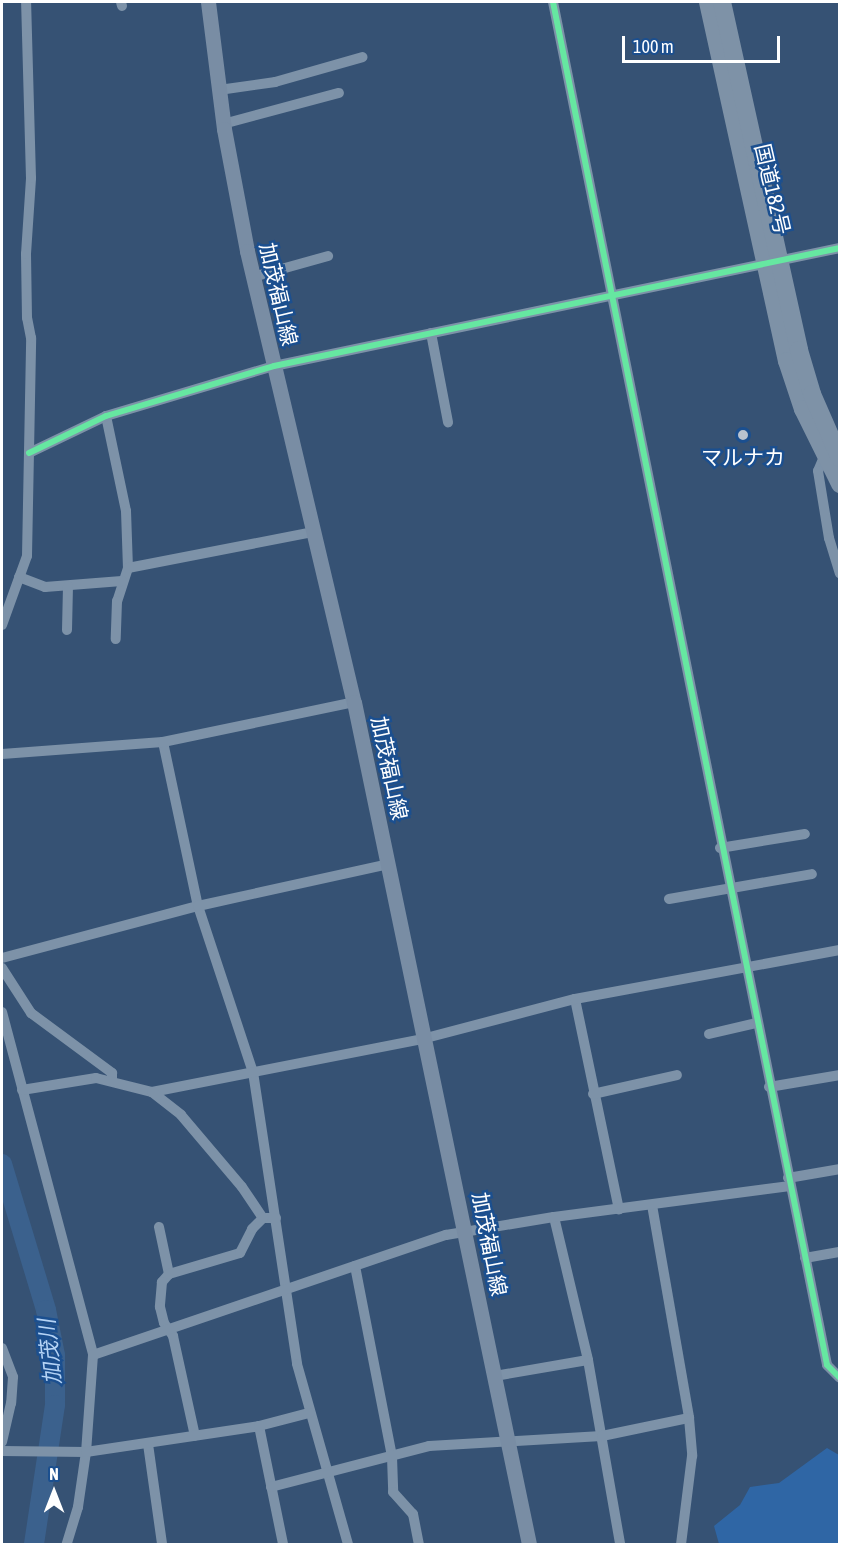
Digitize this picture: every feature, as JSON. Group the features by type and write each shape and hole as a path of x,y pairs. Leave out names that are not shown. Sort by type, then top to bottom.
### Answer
{"highway":[{"name":"国道182号","path":"708,2 774,263"},
{"name":"国道182号","path":"722,2 774,263 788,361 803,409 832,457 840,484"}],"main road":[{"name":"加茂福山線","path":"208,2 223,124 253,277 354,702 466,1230 529,1545"}],"street":[{"path":"2,626 27,556 31,338 27,318 26,254 31,178 26,79 31,61 26,2"},
{"path":"553,2 609,296 826,1365 840,1378"},
{"path":"219,90 274,82 363,57"},
{"path":"223,124 339,93"},
{"path":"28,453 106,416 274,366 840,248"},
{"path":"253,277 328,256"},
{"path":"431,333 447,422"},
{"path":"106,416 126,511 128,568 122,581 116,639"},
{"path":"832,457 818,471 829,538 840,573"},
{"path":"128,568 314,532"},
{"path":"19,577 45,587 122,581"},
{"path":"67,630 68,586"},
{"path":"2,754 163,742 354,702"},
{"path":"163,742 198,906 253,1072 285,1289 309,1413 315,1420 348,1545"},
{"path":"720,848 805,834"},
{"path":"2,958 198,906 389,864"},
{"path":"669,899 812,874"},
{"path":"152,1092 426,1038 575,999 840,950"},
{"path":"2,968 31,1013 112,1073 112,1079"},
{"path":"575,999 593,1094 619,1209"},
{"path":"2,1012 93,1355 78,1507 67,1545"},
{"path":"709,1034 756,1023"},
{"path":"769,1088 840,1075"},
{"path":"593,1094 677,1076"},
{"path":"22,1090 112,1079 152,1092 182,1115 242,1187 262,1218"},
{"path":"93,1355 466,1230 554,1216 652,1205 789,1182 840,1169"},
{"path":"652,1205 689,1418 692,1456 681,1545"},
{"path":"554,1216 588,1360 620,1545"},
{"path":"195,1436 173,1336 168,1329 159,1300 162,1282 169,1274 240,1253 252,1229 262,1218 276,1218"},
{"path":"159,1227 169,1274"},
{"path":"805,1258 840,1252"},
{"path":"355,1266 392,1456 393,1492 413,1514 419,1545"},
{"path":"2,1348 13,1377 11,1403 2,1442"},
{"path":"495,1376 588,1360"},
{"path":"2,1451 83,1452 148,1444 259,1426 309,1413"},
{"path":"272,1487 329,1474 429,1446 602,1436 689,1418"},
{"path":"259,1426 283,1545"},
{"path":"148,1444 162,1545"}],"shaded area":[{"path":"827,1448 839,1455 839,1544 719,1544 714,1526 740,1505 750,1487 779,1483"}],"waterway":[{"name":"加茂川","path":"2,1164 46,1310 55,1355 55,1405 34,1544"}],"cycle path":[{"path":"553,2 827,1365 840,1378"},
{"path":"29,453 106,416 274,366 840,248"}],"place":[{"name":"マルナカ","path":"743,435"}]}
